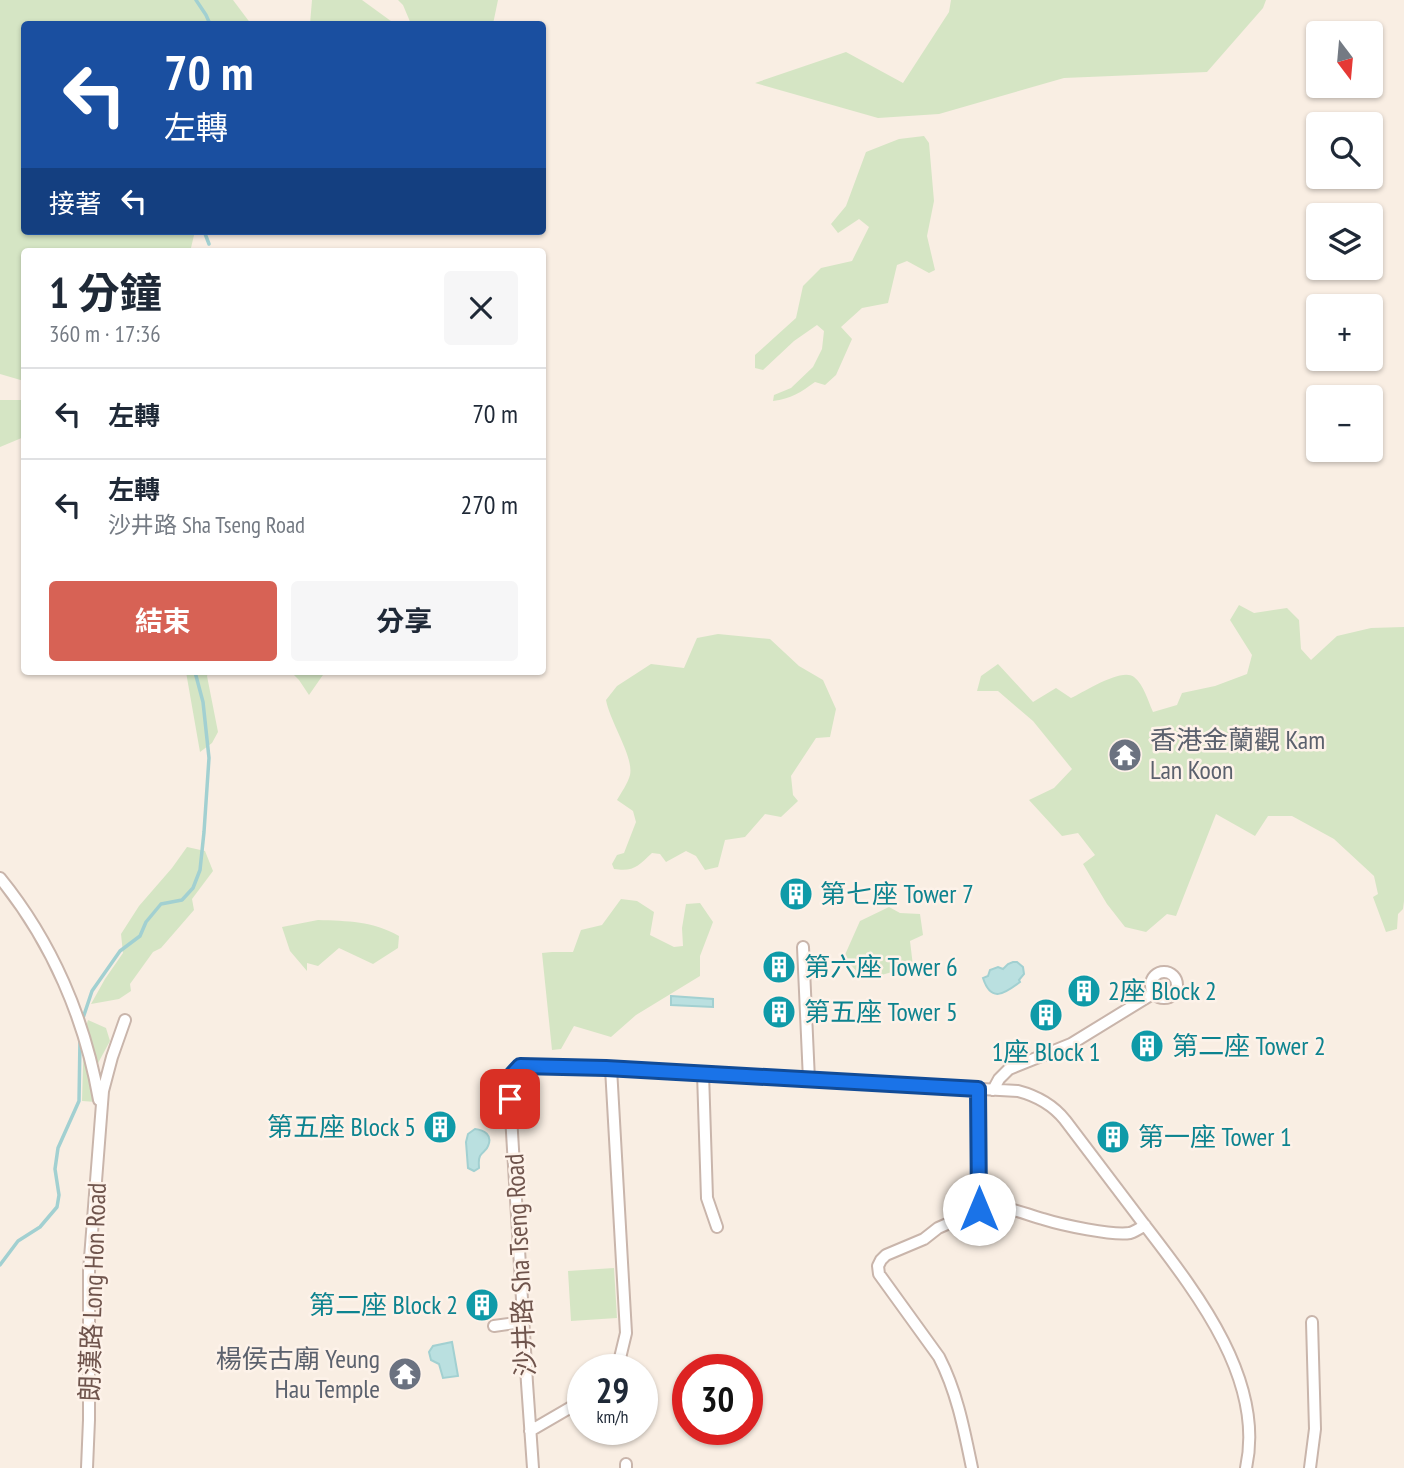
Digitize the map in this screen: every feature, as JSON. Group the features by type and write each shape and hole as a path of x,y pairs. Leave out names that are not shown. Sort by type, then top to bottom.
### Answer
{"street":[{"name":"朗漢路 Long Hon Road","path":"0,878 46,946 64,984 91,1063 101,1116"},
{"path":"803,947 809,1080"},
{"path":"993,1090 1009,1069 1071,1044 1154,993"},
{"name":"朗漢路 Long Hon Road","path":"87,1468 89,1270 103,1091 111,1057 125,1020"},
{"name":"沙井路 Sha Tseng Road","path":"533,1468 510,1077 520,1066 611,1069"},
{"path":"621,1354 626,1333 611,1069 1018,1091 1044,1102 1059,1113 1182,1274 1205,1309 1233,1364 1243,1393 1249,1419 1250,1445 1246,1468"},
{"path":"703,1073 707,1198 717,1227"},
{"path":"978,1089 979,1209"},
{"path":"972,1468 956,1396 946,1370 879,1274 878,1265 881,1259 924,1239 938,1227 992,1206 1005,1207 1053,1222 1118,1233 1132,1232 1145,1225"},
{"path":"494,1326 523,1322"},
{"path":"1310,1468 1315,1429 1312,1322"},
{"path":"530,1432 567,1410"}],"green space":[{"path":"0,0 233,0 249,21 21,21 21,235 194,235 191,248 21,248 21,380 0,374"},
{"path":"312,0 362,0 391,21 310,21"},
{"path":"398,0 498,0 494,21 410,21"},
{"path":"951,0 1266,0 1263,8 1207,72 1064,78 939,114 878,118 755,83 846,52 903,83 949,12"},
{"path":"924,136 929,143 934,201 927,236 935,270 929,273 907,261 897,265 888,303 862,308 841,327 852,339 836,375 825,385 815,382 785,399 773,401 774,395 791,388 813,367 822,349 824,331 817,325 794,341 763,370 755,368 755,355 796,318 803,286 821,268 852,261 869,227 859,219 838,233 831,224 846,206 866,152 899,139"},
{"path":"0,400 21,400 21,438 0,447"},
{"path":"1239,605 1254,613 1287,608 1299,620 1301,649 1311,660 1337,636 1371,628 1404,627 1404,901 1403,909 1398,914 1397,929 1386,932 1373,897 1378,894 1374,876 1334,839 1292,816 1268,816 1255,836 1216,814 1176,916 1167,914 1146,932 1125,927 1107,904 1083,864 1095,855 1078,833 1062,836 1029,800 1054,788 1072,769 1033,721 998,691 977,691 981,676 998,664 1033,702 1056,688 1071,698 1112,678 1128,675 1140,684 1153,712 1177,705 1182,693 1215,686 1247,674 1252,655 1230,620","holes":["1123,740 1140,758 1126,770 1109,752"]},
{"path":"718,634 770,639 799,666 823,680 836,709 830,737 816,738 791,776 793,795 798,801 781,817 765,814 745,837 725,840 718,867 705,870 696,856 686,851 666,862 660,854 652,853 635,867 626,870 614,869 612,864 617,855 624,853 636,822 633,811 617,800 629,778 630,768 606,700 617,686 651,664 684,668 697,638"},
{"path":"187,675 208,675 218,732 212,743 200,752"},
{"path":"294,675 323,675 309,695"},
{"path":"187,847 205,851 213,871 192,899 194,910 161,948 153,952 130,984 131,991 119,999 91,1004 123,953 121,934 139,906"},
{"path":"621,899 637,901 654,912 650,935 674,947 683,946 682,928 686,904 700,903 713,922 700,956 700,976 636,1015 611,1037 574,1026 561,1049 552,1050 542,953 573,952 581,930 602,925"},
{"path":"889,907 900,913 920,914 923,935 910,941 913,966 878,976 859,974 844,957 860,921"},
{"path":"318,920 379,927 399,936 398,948 373,964 339,948 318,966 307,963 307,971 290,951 282,927"},
{"path":"88,1020 106,1028 110,1041 97,1065 101,1075 96,1102 82,1101 84,1033"},
{"path":"614,1268 617,1318 571,1321 568,1271"}],"water":[{"path":"1013,962 1023,967 1024,974 1020,982 1003,993 990,991 983,978 988,976 990,970 998,967 1003,969"},
{"path":"671,996 713,999 713,1007 671,1005"},
{"path":"475,1129 484,1132 489,1142 479,1158 479,1168 474,1171 468,1168 466,1142 468,1134"},
{"path":"452,1342 458,1376 443,1378 439,1364 431,1360 429,1352 433,1346"}],"waterway":[{"path":"196,0 209,21"},
{"path":"206,235 209,244"},
{"path":"82,1021 92,991 120,951 140,936 146,922 161,904 182,900 193,888 200,870 209,758 203,702 196,675"},
{"path":"0,1265 18,1241 40,1227 57,1207 59,1195 55,1169 58,1148 79,1101 80,1039"}],"place":[{"name":"香港金蘭觀 Kam Lan Koon","path":"1125,755"},
{"name":"第七座 Tower 7","path":"796,894"},
{"name":"第六座 Tower 6","path":"779,967"},
{"name":"2座 Block 2","path":"1084,991"},
{"name":"第五座 Tower 5","path":"779,1012"},
{"name":"1座 Block 1","path":"1046,1015"},
{"name":"第二座 Tower 2","path":"1147,1046"},
{"name":"第五座 Block 5","path":"440,1127"},
{"name":"第一座 Tower 1","path":"1113,1137"},
{"name":"第二座 Block 2","path":"482,1305"},
{"name":"楊侯古廟 Yeung Hau Temple","path":"405,1374"}],"route":[{"path":"510,1099 510,1077 520,1066 606,1068 978,1089 979,1209"}]}
